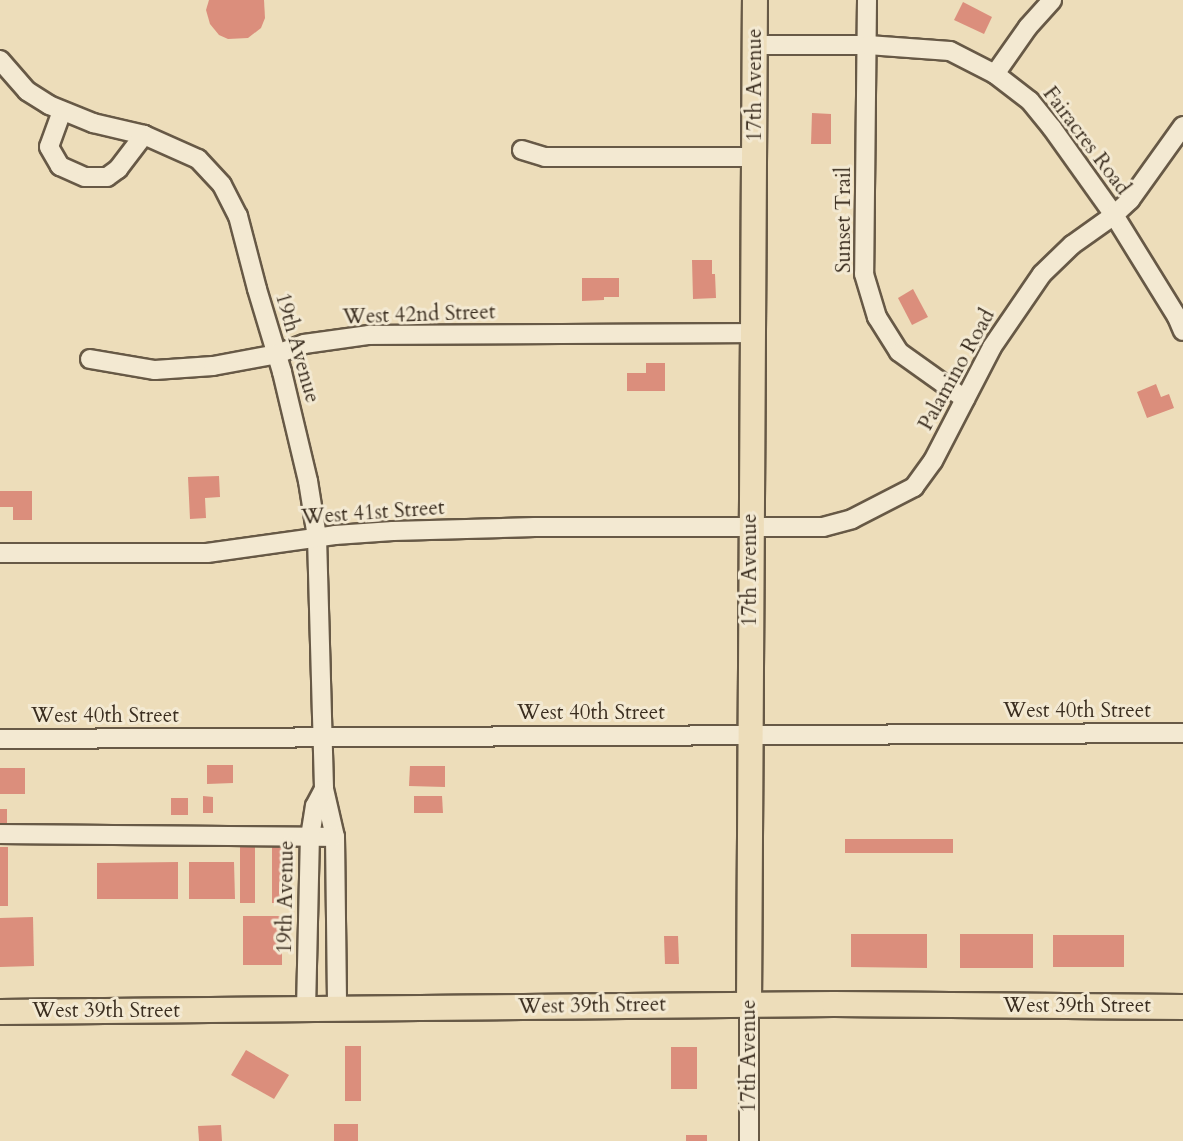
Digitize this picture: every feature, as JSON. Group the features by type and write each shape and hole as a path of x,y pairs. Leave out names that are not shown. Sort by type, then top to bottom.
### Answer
{"main road":[{"name":"17th Avenue","path":"749,1005 750,527 754,333 755,0"},
{"name":"West 39th Street","path":"0,1012 749,1005 1183,1007"}],"street":[{"name":"Sunset Trail","path":"867,0 864,274 877,317 899,352 964,399"},
{"path":"995,74 1028,27 1052,0"},
{"name":"Fairacres Road","path":"755,45 868,45 950,51 995,74 1020,92 1041,113 1114,215 1178,317 1183,331"},
{"name":"19th Avenue","path":"0,60 27,91 62,111 93,123 144,135 198,159 222,185 238,216 277,354 308,482 316,537 324,789 335,837 337,1010"},
{"path":"62,111 49,147 60,166 86,177 107,177 118,169 144,135"},
{"name":"Palamino Road","path":"750,527 823,527 852,519 914,487 933,461 992,347 1042,274 1071,245 1114,215 1140,189 1183,126"},
{"path":"522,150 545,157 754,157"},
{"name":"West 42nd Street","path":"90,359 155,370 213,366 277,354 304,345 369,335 754,333"},
{"name":"West 41st Street","path":"0,553 207,553 316,537 393,531 535,527 750,527"},
{"name":"West 40th Street","path":"0,739 1183,733"},
{"name":"19th Avenue","path":"306,1010 310,837 315,806 324,789"},
{"path":"0,834 335,837"},
{"name":"17th Avenue","path":"749,1005 749,1141"}],"building":[{"path":"209,0 264,0 265,18 261,28 248,38 228,39 219,35 210,24 206,10"},
{"path":"963,2 992,17 984,34 954,20"},
{"path":"812,113 831,114 831,144 811,144"},
{"path":"692,260 712,260 716,298 693,299"},
{"path":"582,278 619,278 619,297 582,301"},
{"path":"913,289 928,317 912,325 898,298"},
{"path":"646,363 665,363 665,391 627,391 627,373 646,373"},
{"path":"1156,384 1161,397 1169,394 1174,408 1147,418 1137,392"},
{"path":"219,476 220,497 205,498 206,518 190,519 188,477"},
{"path":"0,491 32,491 32,520 13,520 13,507 0,507"},
{"path":"207,765 233,765 233,783 207,784"},
{"path":"410,766 445,766 445,787 409,786"},
{"path":"0,768 25,768 25,794 0,794"},
{"path":"203,796 213,797 213,813 203,813"},
{"path":"414,796 442,796 443,813 414,813"},
{"path":"171,798 188,798 188,815 171,815"},
{"path":"0,809 7,809 7,824 0,824"},
{"path":"845,839 953,839 953,853 845,853"},
{"path":"240,845 255,845 255,903 240,903"},
{"path":"272,846 287,846 287,903 272,903"},
{"path":"0,847 8,847 8,906 0,906"},
{"path":"178,862 178,899 97,899 97,863"},
{"path":"189,862 234,862 235,899 189,899"},
{"path":"243,916 282,916 282,965 243,965"},
{"path":"33,917 34,966 0,967 0,918"},
{"path":"851,934 927,934 927,968 851,967"},
{"path":"960,934 1033,934 1033,968 960,968"},
{"path":"1053,935 1124,935 1124,967 1053,967"},
{"path":"664,936 678,936 679,964 665,964"},
{"path":"345,1046 361,1046 361,1101 345,1101"},
{"path":"671,1047 697,1047 697,1089 671,1089"},
{"path":"246,1050 289,1075 274,1099 231,1075"},
{"path":"334,1124 358,1124 358,1141 334,1141"},
{"path":"221,1125 222,1141 199,1141 198,1126"},
{"path":"686,1135 707,1135 707,1141 686,1141"}]}
